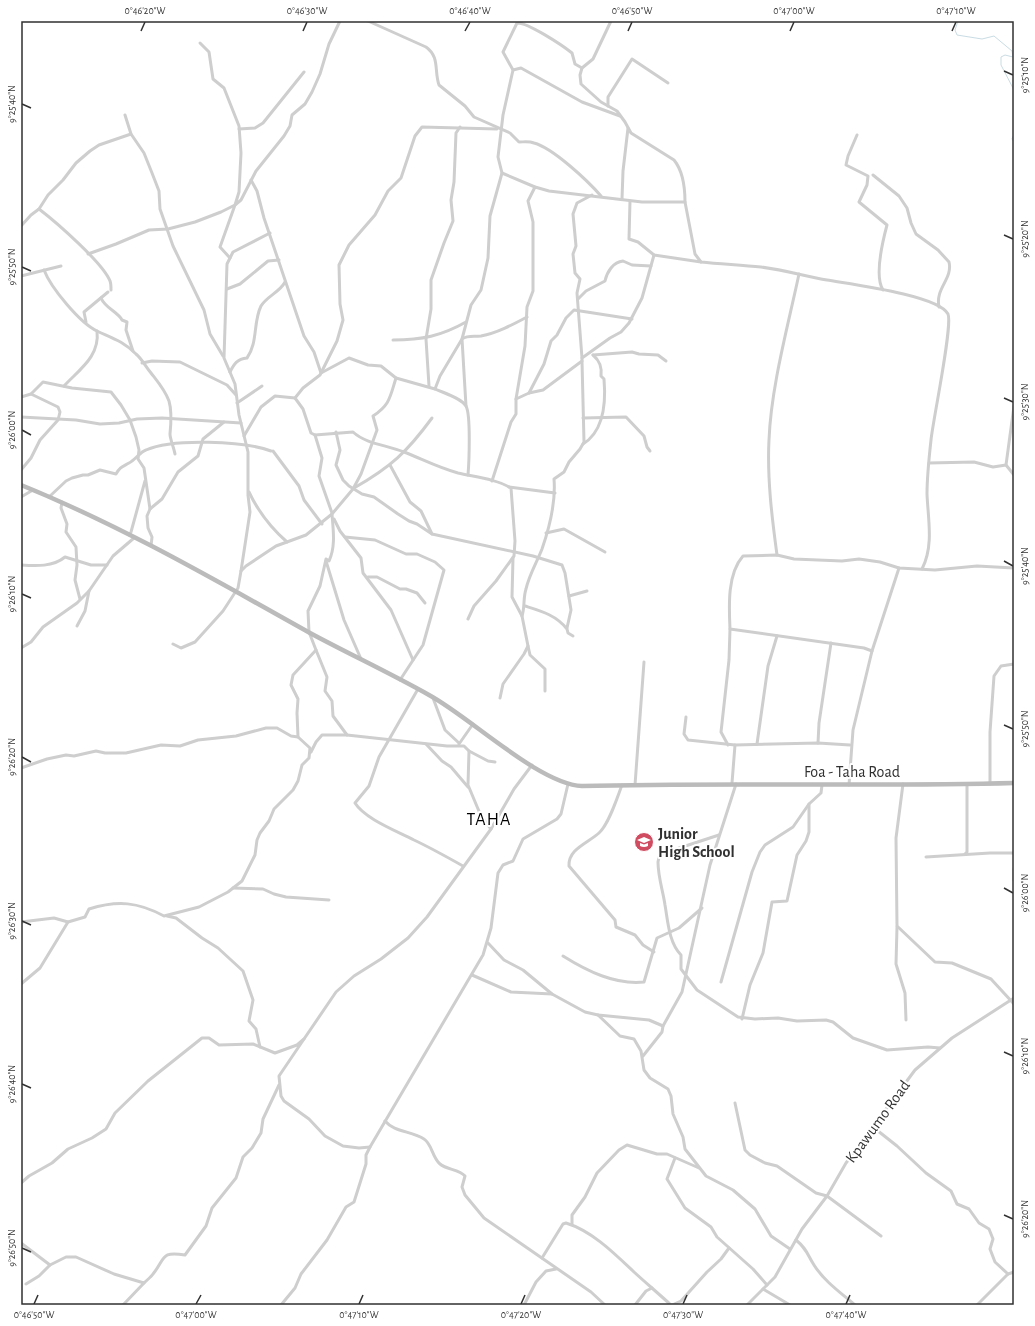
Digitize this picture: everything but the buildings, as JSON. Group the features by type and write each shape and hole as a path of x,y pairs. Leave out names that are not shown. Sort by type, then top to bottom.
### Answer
{"street":[{"path":"88,254 149,230 168,229 194,222 235,205 241,200 256,171 284,136 290,126 292,115 305,104 320,74 329,44 340,21"},
{"path":"368,21 426,47 432,52 436,59 439,85 465,106 474,117 497,129"},
{"path":"611,21 592,59 582,68 580,75 581,84 621,116 631,133 647,144 668,155 678,165 684,188 685,202 695,254 701,262"},
{"path":"435,389 440,376 462,339 471,305 481,290 488,258 490,216 502,173 498,157 513,70 503,52 517,23 522,23 572,53 575,64 582,68"},
{"path":"200,43 209,52 213,79 224,88 240,129 239,192 227,229 221,240 220,247 230,258"},
{"path":"608,106 608,97 632,59 668,83"},
{"path":"513,70 521,68 582,102 621,116"},
{"path":"240,129 255,128 264,123 304,72"},
{"path":"125,115 131,134 144,153 159,191 160,209 180,260 204,310 210,334 224,358 235,384 241,423 248,452 248,490 250,512 241,571 236,591 223,611 194,642 182,648 173,644"},
{"path":"321,374 337,341 343,320 340,304 339,265 349,245 375,215 388,192 401,178 414,136 422,127 502,129 510,133 519,142 535,143 554,154 591,185 601,196"},
{"path":"429,386 426,338 431,309 431,280 453,221 451,200 454,182 456,133 460,127"},
{"path":"622,199 623,171 628,128"},
{"path":"21,226 39,209 48,195 63,180 76,163 90,151 99,145 131,134"},
{"path":"857,135 848,156 846,165 868,176 867,185 859,202 887,225 883,241 879,283 883,290"},
{"path":"502,173 535,187 549,191 601,196 630,201 685,202"},
{"path":"873,175 899,196 907,208 911,224 916,234 938,250 949,262 949,273 938,296 940,307"},
{"path":"252,180 257,191 264,218 304,336 314,352 321,374"},
{"path":"492,481 510,422 516,414 516,399 520,384 528,302 533,291 533,222 528,201 535,187"},
{"path":"583,444 582,360 578,300 580,279 575,273 573,254 576,246 574,214 577,203 592,195"},
{"path":"630,201 629,239 638,242 654,255 701,262 746,265 790,271 918,298 940,307 948,315 948,333 935,407 929,463 929,546 926,560 922,569"},
{"path":"39,209 60,226 88,254 111,281 110,291 84,312 86,322"},
{"path":"224,358 227,264 234,252 270,233"},
{"path":"516,399 529,393 543,390 610,338 621,332 632,319 642,298 654,255"},
{"path":"227,289 240,284 268,261 279,260"},
{"path":"578,300 586,291 605,281 606,275 615,263 623,260 632,265 652,266"},
{"path":"21,276 61,266"},
{"path":"44,270 48,280 57,290 70,310 96,331 108,334 133,351"},
{"path":"777,555 769,470 769,439 782,356 799,274"},
{"path":"230,372 236,362 240,359 247,358 251,352 260,308 265,300 283,286 285,282"},
{"path":"101,298 110,310 120,315 122,320 127,322 126,330 133,351 162,386 169,402 172,428 170,435 175,454"},
{"path":"529,393 544,364 551,341 557,335 566,318 574,310 579,312 632,319"},
{"path":"462,339 466,336 480,336 505,329 527,317"},
{"path":"394,340 426,338 447,333 467,322"},
{"path":"64,386 93,354 96,348 96,331"},
{"path":"462,339 468,417 468,475"},
{"path":"591,354 632,352 658,355 666,361"},
{"path":"522,616 525,606 526,588 537,558 542,550 552,514 555,493 554,479 564,472 569,462 583,444 596,433 601,418 604,404 604,379 598,360 591,354"},
{"path":"295,398 303,388 321,374 349,358 368,365 382,366 396,378 429,386 460,401 466,406"},
{"path":"142,363 152,361 184,364 196,372 226,385 236,395"},
{"path":"241,571 276,546 306,535 322,524 353,489 360,477 377,430 373,416 384,409 388,404 396,378"},
{"path":"21,398 31,394 43,382 111,392 130,420 138,444 139,456 144,468 150,509"},
{"path":"238,403 262,386"},
{"path":"21,470 31,458 40,440 58,420 60,412 58,407 31,394"},
{"path":"244,436 261,407 275,396 295,398 303,409 311,433 315,435 322,458 319,476 332,514 345,537 361,558 363,573 368,577 392,610 413,660"},
{"path":"1006,465 1014,406"},
{"path":"21,417 76,420 100,424 119,423 142,418 241,423"},
{"path":"583,418 626,417 644,436 647,447 650,451"},
{"path":"353,489 390,465 405,452 432,418"},
{"path":"151,546 152,537 148,528 147,516 150,509 162,499 178,472 196,458 203,439 224,422"},
{"path":"315,435 336,432 353,432 358,436 373,442 405,452 441,467 508,486 555,493"},
{"path":"336,432 340,450 336,465 343,480 353,489 362,494 374,497 398,514 432,534 515,552 562,565 571,610 567,628 568,633 573,636"},
{"path":"49,497 66,481 100,470 116,474 120,467 139,456 145,450 173,443 217,442 263,448 272,451 299,486 304,500 322,524"},
{"path":"929,463 974,462 993,467 1006,465 1012,470 1014,475"},
{"path":"390,465 410,502 421,511 432,534"},
{"path":"129,535 146,479"},
{"path":"21,485 62,502 151,546 361,660 418,689 474,724 532,765 568,784 561,814 556,819 523,839 513,861 503,866 498,873 495,885 494,914 488,943 472,975 408,1079 370,1147 366,1155 366,1164 354,1202 346,1207 327,1240 301,1274 295,1288 281,1305"},
{"path":"508,486 512,491 515,552 513,558 512,597 522,616 530,655 545,669 545,691"},
{"path":"21,497 33,490"},
{"path":"248,490 255,505 273,530 287,542"},
{"path":"62,502 61,508 66,524 66,532 76,547 77,561 75,580 80,600"},
{"path":"326,559 329,561 334,541 332,514"},
{"path":"546,533 564,529 605,552"},
{"path":"345,537 375,540 406,554 417,554 435,562 444,570 424,640 400,680"},
{"path":"21,648 31,642 43,627 90,591 113,556 134,538"},
{"path":"728,745 721,732 729,660 729,607 736,564 743,556 777,555 810,560 842,561 860,559 880,562 900,568 922,569 950,569 964,566 1014,568"},
{"path":"21,566 38,566 59,562 65,557 91,565 107,565"},
{"path":"468,619 474,606 513,558"},
{"path":"326,559 320,586 308,611 310,632 327,677 325,694 330,696 332,701 333,716 347,735"},
{"path":"326,559 344,620 361,660"},
{"path":"849,785 850,745 872,651 900,568"},
{"path":"368,577 377,577 397,588 417,593 425,603"},
{"path":"76,626 85,611 90,591"},
{"path":"569,596 587,591"},
{"path":"525,606 546,612 567,628"},
{"path":"730,629 831,643 872,651"},
{"path":"757,744 768,666 776,636"},
{"path":"818,743 819,723 831,643"},
{"path":"500,698 503,684 528,646"},
{"path":"298,737 298,699 291,685 291,681 293,675 316,650"},
{"path":"635,785 644,662"},
{"path":"990,784 989,775 994,676 1001,666 1014,664"},
{"path":"418,689 379,757 369,786 355,803 358,809 387,828 413,839 463,866"},
{"path":"432,697 445,730 459,744 464,746 469,751 488,761 495,762"},
{"path":"686,717 684,734 688,740 728,745 818,743 850,745"},
{"path":"164,916 199,908 242,881 255,855 257,840 260,833 269,821 274,809 293,790 298,780 302,765 309,758 316,742 322,735 347,735 447,746 459,744 474,724"},
{"path":"21,768 47,759 66,755 74,756 96,751 105,753 126,753 156,746 180,746 198,740 236,736 266,728 277,728 291,736 298,737 310,748 311,752"},
{"path":"426,744 442,761 451,767 469,788 481,816 491,829"},
{"path":"642,1057 662,1032 663,1026 682,992 719,835 734,783 735,745"},
{"path":"469,751 469,788"},
{"path":"370,1147 359,1148 343,1146 324,1136 309,1119 284,1101 279,1076 336,992 354,976 382,959 408,938 427,917 491,829 514,789 532,765"},
{"name":"Foa - Taha Road","path":"568,784 582,786 689,783 849,785 990,784 1014,782"},
{"path":"902,784 896,838 896,964 905,993 906,1020"},
{"path":"965,854 967,852 967,784"},
{"path":"622,785 600,832 569,856 568,866 615,920 616,927 635,935 643,945 654,952"},
{"path":"721,982 752,872 760,852 765,844 793,827 809,804 821,793 822,785"},
{"path":"742,1019 750,985 763,953 772,902 787,901 797,855 806,841 809,832 809,804"},
{"path":"719,835 659,856 658,870 670,932 676,950 681,955 681,968 703,996 742,1019 826,1020 833,1022 853,1038 881,1049 887,1050 928,1047 940,1048"},
{"path":"926,857 965,854 1014,853"},
{"path":"1014,869 1014,880"},
{"path":"232,888 263,889 286,897 329,900"},
{"path":"21,922 54,918 68,922 85,917 89,909 110,904 130,903 146,906 164,916 176,918 218,948 243,971 253,1000 249,1021 256,1029 260,1047"},
{"path":"563,956 588,970 605,977 633,983 644,982 657,938 679,928 702,908"},
{"path":"21,984 40,968 68,922"},
{"path":"897,926 935,962 952,963 991,979 1014,1004"},
{"path":"488,943 504,960 524,970 552,994 585,1012 598,1015 649,1020 663,1026"},
{"path":"472,975 511,992 523,991 544,995 552,994"},
{"name":"Kpawumo Road","path":"747,1305 775,1277 790,1249 813,1213 827,1196 846,1163 896,1093 915,1070 940,1048 1014,998"},
{"path":"598,1015 620,1036 634,1039 641,1051 643,1065 647,1074 668,1089 672,1096 673,1114 683,1137 685,1148 699,1168 706,1176 733,1190 755,1210 771,1236 790,1249"},
{"path":"21,1183 29,1176 52,1163 68,1149 92,1138 106,1129 115,1113 202,1038 209,1038 219,1045 253,1044 268,1052 280,1053 304,1040"},
{"path":"123,1305 153,1274 164,1256 169,1253 185,1254 192,1246 206,1226 212,1208 232,1184 243,1157 252,1148 261,1133 263,1119 280,1084"},
{"path":"736,1103 745,1150 750,1155 765,1164 777,1166 816,1193 827,1196 881,1236"},
{"path":"385,1121 390,1127 401,1129 428,1142 433,1157 442,1166 462,1173 465,1176 462,1187 465,1195 484,1218 591,1292 606,1305"},
{"path":"873,1127 897,1146 926,1173 950,1191 957,1204 969,1209 979,1223 989,1229 992,1234 990,1249 995,1262 1008,1274"},
{"path":"572,1224 572,1215 585,1197 597,1173 627,1145 657,1154 667,1154 699,1168"},
{"path":"675,1158 667,1179 685,1208 704,1220 711,1227 717,1237 753,1269 767,1285"},
{"path":"542,1258 563,1224 572,1224 595,1238 619,1257 671,1305 681,1301 729,1248"},
{"path":"796,1240 806,1249 814,1265 830,1284 855,1305"},
{"path":"21,1243 50,1265"},
{"path":"26,1284 39,1276 50,1265 66,1257 76,1257 114,1274 144,1283"},
{"path":"524,1305 536,1282 546,1271 556,1269"},
{"path":"977,1305 1008,1274 1014,1272"},
{"path":"635,1305 646,1291 652,1288"},
{"path":"763,1289 790,1305"}],"waterway":[{"path":"958,21 955,30 957,35 982,39 994,36 1012,51 1013,57 1005,55 1001,57 1001,65 1014,90"},
{"path":"1014,134 1012,139 1014,142"}],"place":[{"name":"Junior High School","path":"644,842"}],"district":[{"name":"TAHA","path":"489,819"}]}
